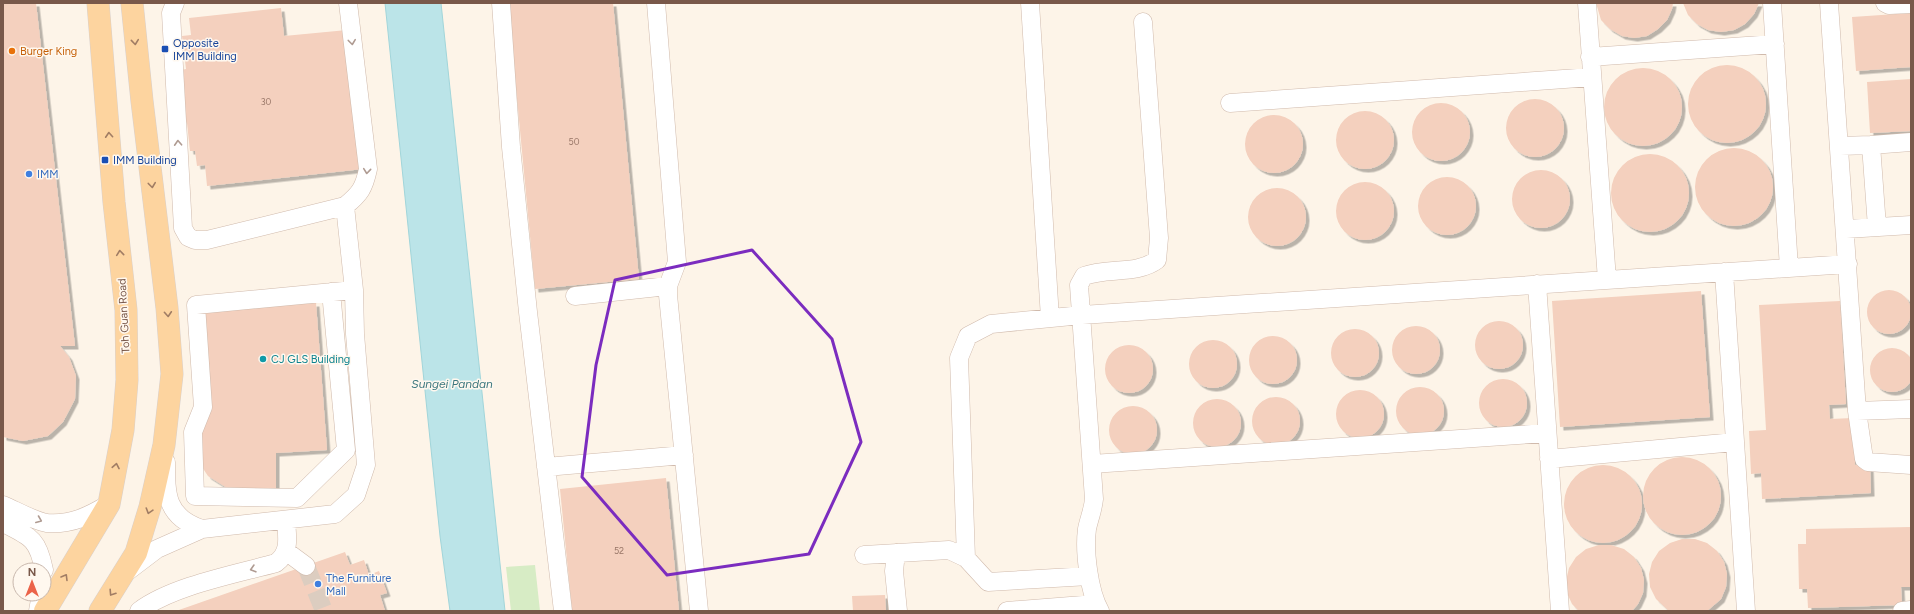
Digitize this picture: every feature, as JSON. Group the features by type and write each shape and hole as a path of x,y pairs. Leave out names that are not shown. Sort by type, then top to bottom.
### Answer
{"main road":[{"name":"Toh Guan Road","path":"46,611 109,504 123,430 127,380 126,310 114,202 98,3"},
{"path":"100,611 124,574 138,546 150,507 164,445 172,374 168,308 142,102 132,3"}],"street":[{"path":"175,3 171,13 183,228 188,237 195,240 207,240 345,206 359,195 365,182 368,168 348,3"},
{"path":"501,3 513,163 528,312 564,611"},
{"path":"656,3 677,262 668,286 700,611"},
{"path":"1030,3 1050,318"},
{"path":"1587,3 1607,280"},
{"path":"1772,3 1789,268"},
{"path":"1829,3 1858,411 1866,461 1911,466"},
{"path":"1884,3 1889,5 1911,4"},
{"path":"1007,611 1098,608 1089,576 1087,530 1094,499 1079,285 1084,276 1093,272 1148,267 1157,260 1159,238 1143,22"},
{"path":"1590,57 1775,44"},
{"path":"1230,103 1592,77"},
{"path":"1840,146 1911,142"},
{"path":"1871,145 1877,227"},
{"path":"124,574 157,549 202,529 335,514 356,495 366,465 355,334 354,290 345,206"},
{"path":"1846,229 1911,225"},
{"path":"966,558 959,358 968,336 991,324 1082,315 1848,264"},
{"path":"1724,272 1746,611"},
{"path":"1537,284 1560,611"},
{"path":"575,296 668,286"},
{"path":"331,292 346,450 297,498 195,496 193,432 203,407 196,305 331,292 354,290"},
{"path":"1858,411 1911,409"},
{"path":"1092,464 1547,433"},
{"path":"1549,459 1736,442"},
{"path":"164,445 166,487 170,502 177,515 187,524 202,529"},
{"path":"546,467 684,455"},
{"path":"3,505 46,522 70,522 88,517 109,504"},
{"path":"139,611 149,603 175,592 276,563 284,558 287,552 286,520"},
{"path":"3,524 28,536 39,548 42,562"},
{"path":"864,555 949,550 966,558 988,582 1089,576"},
{"path":"287,552 306,566"},
{"path":"896,553 894,571 898,611"},
{"path":"1902,611 1910,611"}],"highlighted area":[{"path":"752,250 832,339 861,442 809,554 667,575 582,477 596,365 615,280"}],"green space":[{"path":"535,565 540,611 511,611 506,567"}],"water":[{"name":"Sungei Pandan","path":"385,3 441,3 505,611 450,611 440,536"}],"building":[{"name":"IMM","path":"3,3 36,3 75,346 60,346 69,357 76,376 75,399 63,422 48,436 23,441 3,437"},
{"path":"508,3 613,3 639,279 535,289"},
{"path":"1596,3 1673,3 1667,20 1658,29 1647,36 1634,38 1622,36 1610,29 1601,20"},
{"path":"1683,3 1759,3 1754,14 1745,24 1734,30 1721,32 1708,30 1697,24 1688,15"},
{"path":"281,8 284,36 347,30 363,169 207,186 205,165 197,166 195,151 190,151 187,123 183,119 181,70 186,69 182,36 191,35 189,18"},
{"path":"1911,13 1911,67 1856,71 1852,17"},
{"path":"1727,65 1742,68 1754,77 1763,89 1766,104 1763,119 1754,131 1742,140 1727,143 1712,140 1700,131 1691,119 1688,104 1691,89 1700,77 1712,68"},
{"path":"1643,68 1658,71 1670,80 1679,92 1682,107 1679,122 1670,134 1658,143 1643,146 1628,143 1616,134 1607,122 1604,107 1607,92 1616,80 1628,71"},
{"path":"1911,79 1911,131 1870,133 1867,82"},
{"path":"1529,99 1541,99 1556,107 1564,122 1564,134 1556,149 1541,157 1529,157 1514,149 1506,134 1506,122 1514,107"},
{"path":"1435,103 1447,103 1462,111 1470,126 1470,138 1462,153 1447,161 1435,161 1420,153 1412,138 1412,126 1420,111"},
{"path":"1359,111 1371,111 1386,119 1394,134 1394,146 1386,161 1371,169 1359,169 1344,161 1336,146 1336,134 1344,119"},
{"path":"1268,115 1280,115 1295,123 1303,138 1303,150 1295,165 1280,173 1268,173 1253,165 1245,150 1245,138 1253,123"},
{"path":"1734,148 1749,151 1761,160 1770,172 1773,187 1770,202 1761,214 1749,223 1734,226 1719,223 1707,214 1698,202 1695,187 1698,172 1707,160 1719,151"},
{"path":"1650,154 1665,157 1677,166 1686,178 1689,193 1686,208 1677,220 1665,229 1650,232 1635,229 1623,220 1614,208 1611,193 1614,178 1623,166 1635,157"},
{"path":"1535,170 1547,170 1562,178 1570,193 1570,205 1562,220 1547,228 1535,228 1520,220 1512,205 1512,193 1520,178"},
{"path":"1441,177 1453,177 1468,185 1476,200 1476,212 1468,227 1453,235 1441,235 1426,227 1418,212 1418,200 1426,185"},
{"path":"1359,182 1371,182 1386,190 1394,205 1394,217 1386,232 1371,240 1359,240 1344,232 1336,217 1336,205 1344,190"},
{"path":"1271,188 1283,188 1298,196 1306,211 1306,223 1298,238 1283,246 1271,246 1256,238 1248,223 1248,211 1256,196"},
{"path":"1893,290 1898,291 1905,296 1910,303 1910,321 1905,328 1898,333 1885,334 1880,333 1873,328 1868,321 1867,308 1868,303 1873,296 1880,291"},
{"path":"1701,291 1710,417 1560,427 1552,301"},
{"path":"1840,301 1846,404 1829,405 1830,419 1853,418 1855,465 1870,464 1871,493 1762,499 1761,473 1751,474 1749,431 1766,430 1759,305"},
{"name":"CJ GLS Building","path":"316,303 327,450 276,453 276,491 232,491 208,476 202,467 201,310"},
{"path":"1494,321 1504,321 1516,328 1523,340 1523,350 1516,362 1504,369 1494,369 1486,365 1479,358 1475,350 1475,340 1479,332 1486,325"},
{"path":"1411,326 1421,326 1433,333 1440,345 1440,355 1433,367 1421,374 1411,374 1403,370 1396,363 1392,355 1392,345 1396,337 1403,330"},
{"path":"1350,329 1360,329 1372,336 1379,348 1379,358 1372,370 1360,377 1350,377 1342,373 1335,366 1331,358 1331,348 1335,340 1342,333"},
{"path":"1268,336 1278,336 1290,343 1297,355 1297,365 1290,377 1278,384 1268,384 1260,380 1253,373 1249,365 1249,355 1253,347 1260,340"},
{"path":"1208,340 1218,340 1230,347 1237,359 1237,369 1230,381 1218,388 1208,388 1200,384 1193,377 1189,369 1189,359 1193,351 1200,344"},
{"path":"1124,345 1134,345 1146,352 1153,364 1153,374 1146,386 1134,393 1124,393 1116,389 1109,382 1105,374 1105,364 1109,356 1116,349"},
{"path":"1892,348 1904,352 1910,358 1914,370 1910,382 1904,388 1892,392 1880,388 1874,382 1870,370 1874,358 1880,352"},
{"path":"1498,379 1508,379 1520,386 1527,398 1527,408 1520,420 1508,427 1498,427 1490,423 1483,416 1479,408 1479,398 1483,390 1490,383"},
{"path":"1415,387 1425,387 1437,394 1444,406 1444,416 1437,428 1425,435 1415,435 1407,431 1400,424 1396,416 1396,406 1400,398 1407,391"},
{"path":"1355,390 1365,390 1377,397 1384,409 1384,419 1377,431 1365,438 1355,438 1347,434 1340,427 1336,419 1336,409 1340,401 1347,394"},
{"path":"1271,397 1281,397 1293,404 1300,416 1300,426 1293,438 1281,445 1271,445 1263,441 1256,434 1252,426 1252,416 1256,408 1263,401"},
{"path":"1212,399 1222,399 1234,406 1241,418 1241,428 1234,440 1222,447 1212,447 1204,443 1197,436 1193,428 1193,418 1197,410 1204,403"},
{"path":"1128,406 1138,406 1150,413 1157,425 1157,435 1150,447 1138,454 1128,454 1120,450 1113,443 1109,435 1109,425 1113,417 1120,410"},
{"path":"1682,457 1697,460 1709,469 1718,481 1721,496 1718,511 1709,523 1697,532 1682,535 1667,532 1655,523 1646,511 1643,496 1646,481 1655,469 1667,460"},
{"path":"1603,465 1618,468 1630,477 1639,489 1642,504 1639,519 1630,531 1618,540 1603,543 1588,540 1576,531 1567,519 1564,504 1567,489 1576,477 1588,468"},
{"path":"666,478 679,611 572,611 560,489"},
{"path":"1911,527 1911,587 1901,587 1902,605 1808,608 1807,589 1799,589 1798,544 1806,544 1806,529"},
{"path":"1682,539 1695,539 1707,543 1717,551 1724,562 1727,574 1726,587 1721,599 1707,611 1669,611 1656,599 1650,587 1649,574 1652,562 1659,551 1670,543"},
{"path":"1599,545 1611,545 1624,549 1634,557 1641,568 1644,580 1643,593 1638,604 1632,611 1579,611 1572,604 1567,593 1566,580 1569,568 1576,557 1586,549"},
{"name":"The Furniture Mall","path":"345,552 350,565 364,560 369,575 379,571 387,593 380,595 385,611 176,611"},
{"path":"885,595 886,611 853,611 852,596"}],"tunnel":[{"path":"306,566 324,611"}],"place":[{"name":"Opposite IMM Building","path":"165,49"},
{"name":"Burger King","path":"12,51"},
{"name":"IMM Building","path":"105,160"},
{"name":"IMM","path":"29,174"},
{"name":"CJ GLS Building","path":"263,359"},
{"name":"The Furniture Mall","path":"318,584"}]}
